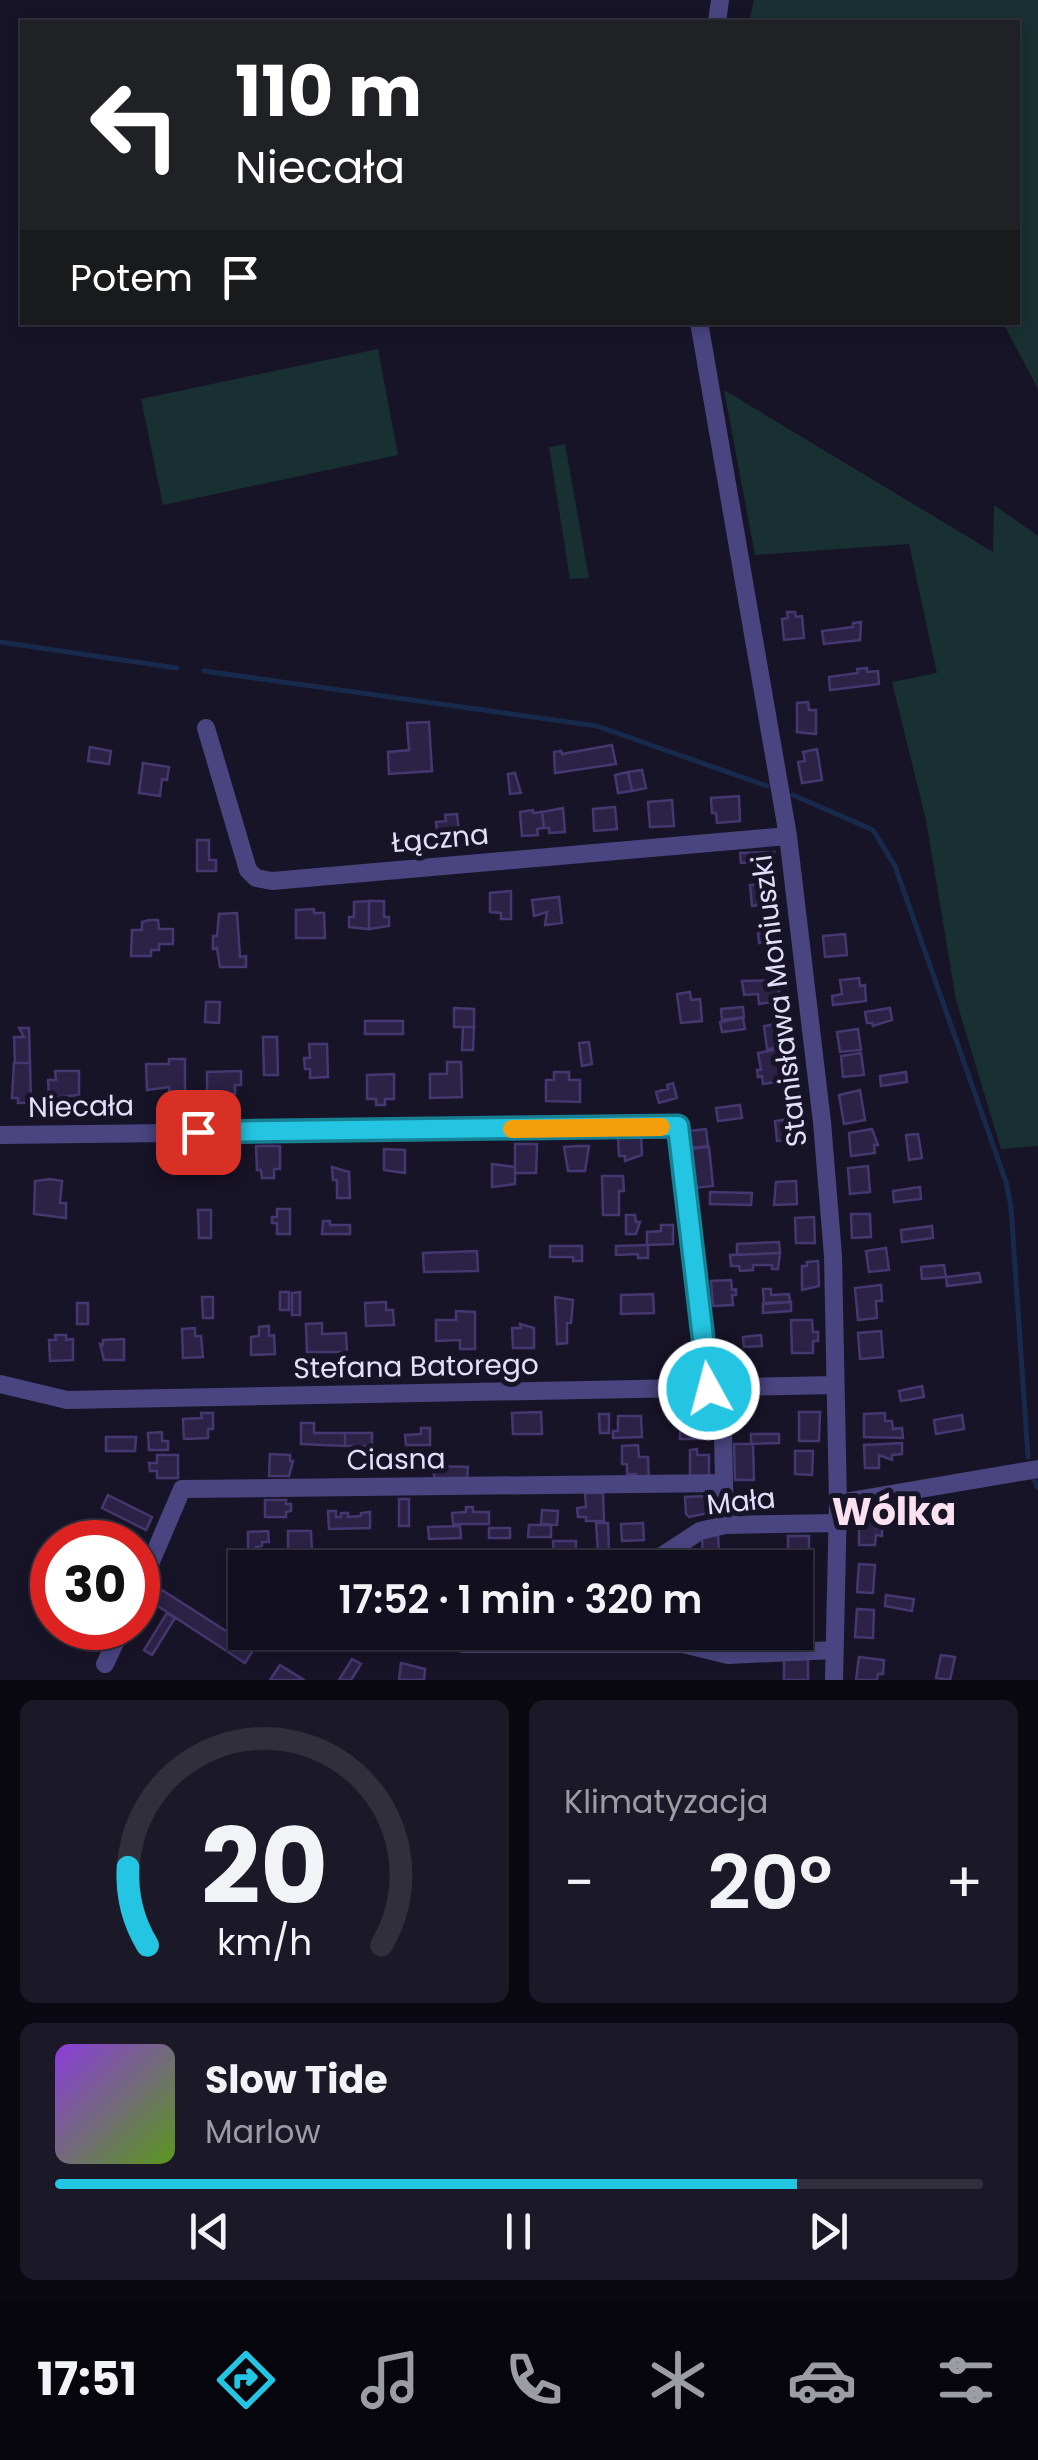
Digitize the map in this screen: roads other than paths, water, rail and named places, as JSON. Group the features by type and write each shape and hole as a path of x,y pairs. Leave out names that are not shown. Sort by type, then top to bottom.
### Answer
{"street":[{"name":"Stanisława Moniuszki","path":"700,325 788,836 824,1141 834,1256 838,1503 834,1680"},
{"name":"Łączna","path":"206,728 248,870 256,878 272,881 788,836"},
{"name":"Niecała","path":"0,1134 678,1126 716,1389"},
{"name":"Stefana Batorego","path":"0,1384 67,1400 835,1385"},
{"path":"716,1389 724,1525"},
{"path":"838,1503 1038,1468"},
{"name":"Ciasna","path":"160,1540 182,1489 723,1484"},
{"name":"Mała","path":"670,1550 700,1530 724,1525 837,1522"},
{"path":"105,1664 112,1650"},
{"path":"710,1650 728,1654 834,1650"}],"waterway":[{"path":"0,642 177,668"},
{"path":"204,671 597,726 767,786"},
{"path":"793,795 873,830 895,866 1006,1182 1028,1457"},
{"path":"1033,1477 1038,1488"}],"district":[{"name":"Wólka","path":"894,1512"}]}
